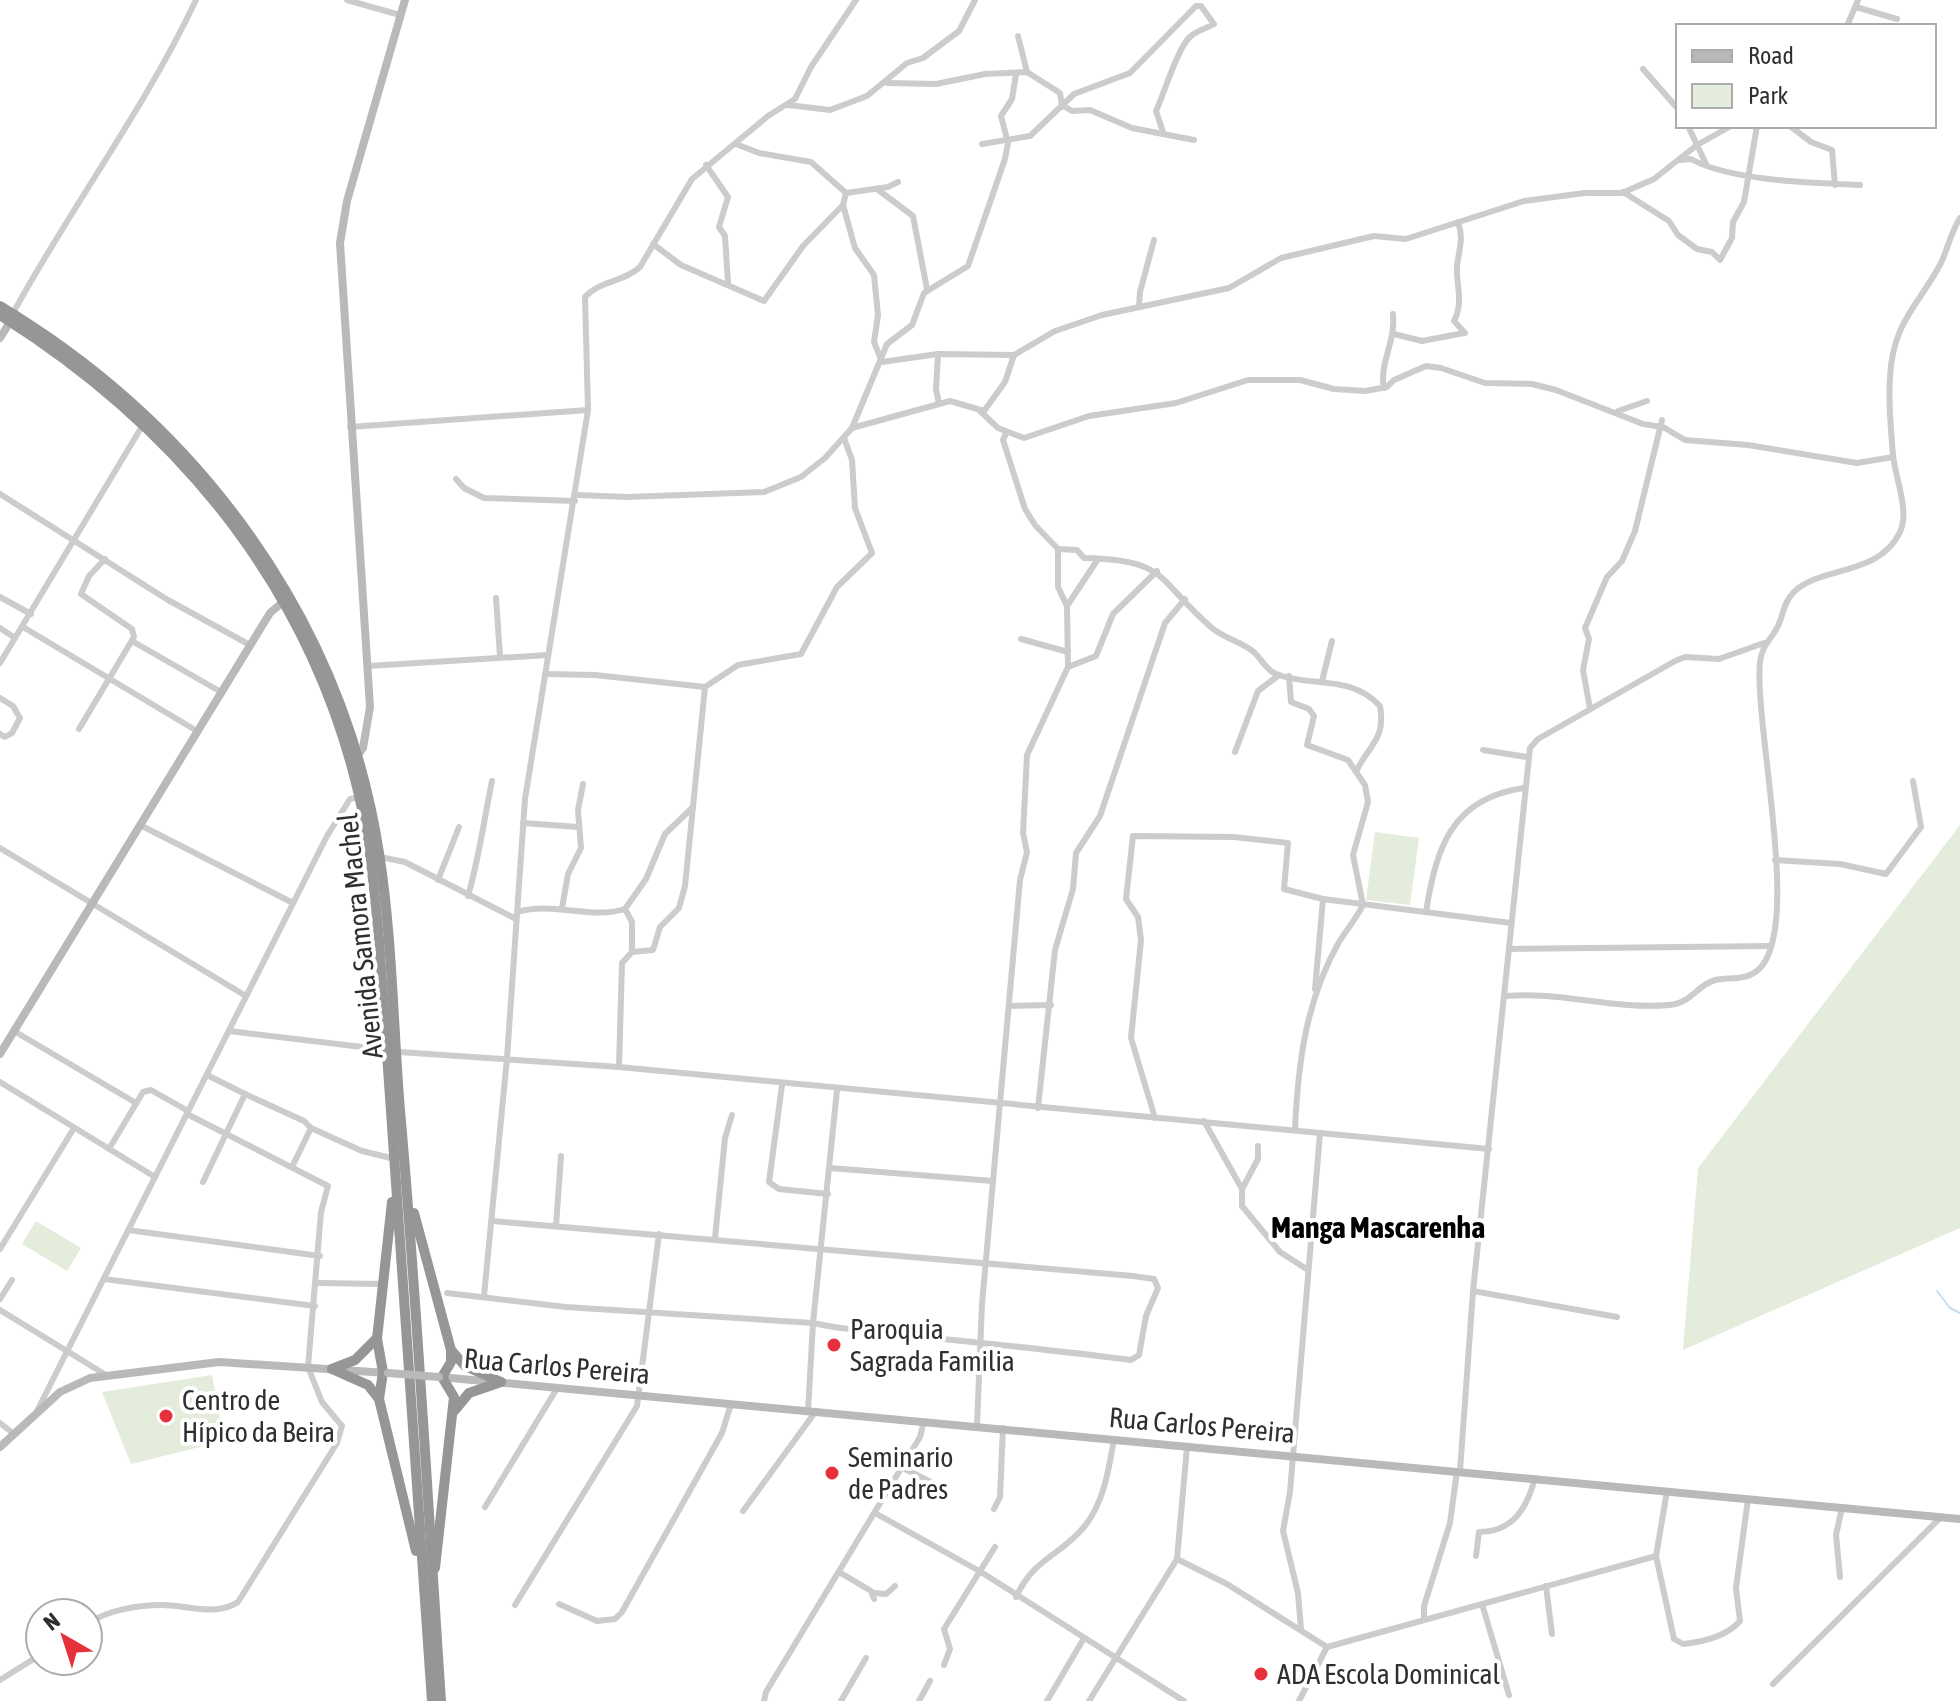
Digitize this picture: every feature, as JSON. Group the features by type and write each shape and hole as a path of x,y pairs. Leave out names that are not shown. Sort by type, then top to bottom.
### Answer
{"highway":[{"name":"Avenida Samora Machel","path":"0,306 8,317 144,423 210,493 284,601 313,660 337,722 359,797 371,861 393,1051 407,1189 441,1701"},
{"name":"Avenida Samora Machel","path":"8,317 67,350 136,405 193,462 244,524 304,620 358,755 380,857 393,1051 395,1176 432,1701"},
{"path":"379,1399 385,1373 377,1339 395,1176"},
{"path":"407,1189 451,1350 451,1362 441,1377 452,1389 454,1412 433,1577"},
{"path":"332,1369 355,1360 377,1339"},
{"path":"451,1350 465,1366 501,1382"},
{"path":"332,1369 368,1385 379,1399 422,1569"},
{"path":"454,1412 469,1393 501,1382"}],"main road":[{"path":"358,755 370,723 368,666 340,243 347,201 405,0"},
{"path":"0,338 8,317"},
{"path":"0,1054 270,613 284,601"},
{"name":"Rua Carlos Pereira","path":"0,1447 75,1382 214,1362 501,1382 556,1390 977,1425 1960,1519"}],"street":[{"path":"8,317 164,63 196,0"},
{"path":"347,0 400,15"},
{"path":"484,1296 507,1058 523,823 588,410 585,297 596,289 633,274 647,259 688,185 706,165 768,116 788,105 802,90 811,67 856,0"},
{"path":"788,105 830,110 867,96 887,83 907,63 923,58 959,31 975,0"},
{"path":"1848,24 1857,4 1897,19"},
{"path":"982,144 1030,136 1076,93 1137,68 1196,6 1201,6 1214,24 1191,36 1181,49 1164,98 1156,111 1163,132"},
{"path":"1018,36 1027,72"},
{"path":"1643,69 1676,107"},
{"path":"887,83 936,84 985,74 1027,72 1060,93 1063,107"},
{"path":"927,289 968,266 1005,159 1007,138 1001,116 1012,99 1016,74"},
{"path":"1063,107 1072,111 1090,110 1132,128 1194,140"},
{"path":"1689,128 1706,164"},
{"path":"882,362 938,354 1014,355 1063,327 1139,306 1229,288 1273,260 1374,236 1406,239 1535,199 1623,192 1654,179 1697,145 1727,128"},
{"path":"1623,192 1669,221 1678,235 1697,249 1712,252 1720,260 1732,238 1733,222 1744,202 1757,128"},
{"path":"1793,128 1811,142 1832,150 1835,185"},
{"path":"736,144 759,153 811,162 846,193 877,189 898,182"},
{"path":"1680,160 1751,175 1860,185"},
{"path":"706,165 728,197 719,227 725,236 728,283"},
{"path":"456,479 464,488 484,498 576,498 764,492 801,477 852,428 887,344 912,325 927,289 913,216 877,189"},
{"path":"846,193 843,205 855,248 874,275 878,315 874,342 882,362"},
{"path":"653,244 681,265 764,301 803,246 843,205"},
{"path":"1506,996 1540,994 1631,1005 1682,1003 1709,983 1754,973 1761,967 1771,946 1775,860 1769,765 1761,707 1760,665 1764,643 1778,626 1793,593 1822,576 1839,574 1864,564 1898,536 1903,520 1893,457 1890,373 1899,334 1913,302 1940,264 1960,218"},
{"path":"1394,334 1435,341 1465,333 1454,321 1459,309 1457,266 1462,249 1458,222"},
{"path":"1139,306 1154,240"},
{"path":"1384,388 1381,371 1388,360 1394,334 1393,314"},
{"path":"938,354 936,389 939,403"},
{"path":"980,411 987,409 1005,382 1014,355"},
{"path":"852,428 956,401 980,411 1006,433 1027,437 1089,416 1176,403 1248,380 1300,380 1334,389 1384,388 1411,371 1432,367 1485,383 1532,384 1615,411 1643,424 1661,423 1685,440 1733,443 1857,463 1893,457"},
{"path":"1615,411 1647,401"},
{"path":"350,427 588,410"},
{"path":"0,663 144,423"},
{"path":"1590,709 1583,670 1589,639 1585,628 1607,577 1622,561 1635,531 1661,423"},
{"path":"1006,433 1003,440 1020,498 1035,525 1058,549 1077,550 1084,558 1135,561 1157,571 1210,626 1252,651 1279,675 1322,681 1365,693 1380,706 1381,722 1375,745 1357,770"},
{"path":"545,674 705,687 738,665 801,654 837,587 872,553 855,508 852,460 844,438"},
{"path":"0,494 168,600 250,645"},
{"path":"1058,549 1058,587 1067,606"},
{"path":"79,729 132,641 132,629 81,594 89,576 105,559"},
{"path":"977,1425 993,1181 1020,880 1027,852 1023,833 1027,755 1068,667 1067,606 1072,593 1085,582 1098,559"},
{"path":"1068,667 1096,656 1113,614 1157,571"},
{"path":"0,597 31,614"},
{"path":"496,598 500,656"},
{"path":"1038,1108 1055,950 1073,889 1076,853 1100,816 1165,623 1185,599"},
{"path":"23,627 197,731"},
{"path":"0,628 15,638"},
{"path":"1021,639 1068,652"},
{"path":"132,641 221,692"},
{"path":"1322,681 1332,641"},
{"path":"1424,1620 1424,1606 1450,1523 1458,1471 1527,757 1538,739 1675,661 1685,657 1719,659 1764,643"},
{"path":"368,666 548,655"},
{"path":"1235,752 1258,691 1279,675"},
{"path":"1289,676 1291,702 1309,709 1314,716 1307,745 1340,755 1357,770 1368,797 1353,855 1363,905 1339,943 1315,994"},
{"path":"632,952 653,950 660,927 679,908 687,879 705,687"},
{"path":"0,698 13,706 20,718 12,733 5,737 0,734"},
{"path":"1483,750 1527,757"},
{"path":"468,896 482,846 485,806 492,781"},
{"path":"1775,860 1840,864 1886,874 1921,827 1913,781"},
{"path":"562,908 568,874 581,848 578,827 583,784"},
{"path":"1426,912 1438,852 1450,828 1499,793 1524,788"},
{"path":"35,1414 327,836 350,799 359,797"},
{"path":"625,909 646,879 665,834 693,807"},
{"path":"523,823 578,827"},
{"path":"140,825 293,903"},
{"path":"438,880 459,827"},
{"path":"1155,1118 1131,1038 1141,940 1138,917 1126,899 1133,836 1234,837 1288,843 1284,889 1363,905 1511,923"},
{"path":"0,858 2,849 246,996"},
{"path":"380,857 405,862 468,896 516,915 537,906 625,909"},
{"path":"1295,1129 1300,1052 1315,994 1323,899"},
{"path":"619,1067 621,968 632,952 632,922 625,909"},
{"path":"1509,949 1771,946"},
{"path":"1010,1006 1051,1005"},
{"path":"14,1031 136,1103"},
{"path":"229,1031 393,1051 619,1067 782,1085 1295,1129 1489,1149"},
{"path":"207,1075 362,1151 395,1159"},
{"path":"0,1082 155,1177"},
{"path":"782,1085 769,1182 779,1189 828,1194"},
{"path":"104,1617 119,1611 161,1605 223,1609 238,1602 340,1435 342,1423 322,1402 308,1367 318,1283 321,1212 328,1186 188,1113 151,1090 143,1092 109,1149"},
{"path":"743,1511 812,1411 813,1323 837,1090"},
{"path":"203,1182 229,1134 245,1094"},
{"path":"715,1238 725,1138 732,1115"},
{"path":"1204,1121 1242,1189"},
{"path":"0,1249 74,1128"},
{"path":"292,1167 311,1128"},
{"path":"1301,1630 1298,1593 1283,1531 1293,1456 1320,1133"},
{"path":"1258,1146 1258,1159 1242,1189 1242,1206 1280,1252 1308,1270"},
{"path":"556,1226 561,1156"},
{"path":"830,1168 993,1181"},
{"path":"447,1293 699,1318 813,1323 980,1345 1070,1351 1135,1360 1146,1316 1158,1288 1154,1279 1133,1276 492,1221"},
{"path":"128,1230 320,1256"},
{"path":"515,1605 635,1411 640,1395 659,1234"},
{"path":"104,1279 315,1306"},
{"path":"0,1299 12,1280"},
{"path":"318,1283 383,1284"},
{"path":"1473,1291 1617,1317"},
{"path":"0,1310 108,1376"},
{"path":"485,1507 556,1390"},
{"path":"559,1604 597,1621 615,1619 622,1612 722,1433 731,1404"},
{"path":"764,1701 766,1692 920,1437 924,1421"},
{"path":"0,1423 14,1434"},
{"path":"994,1509 1000,1497 1003,1428"},
{"path":"1016,1597 1031,1570 1085,1526 1105,1484 1114,1439"},
{"path":"1089,1701 1177,1559 1187,1447"},
{"path":"901,1467 929,1481 946,1498"},
{"path":"1476,1556 1479,1532 1496,1531 1515,1520 1526,1506 1535,1478"},
{"path":"1667,1491 1656,1556 1674,1639 1683,1644 1698,1642 1731,1629 1741,1618 1736,1588 1748,1499"},
{"path":"1840,1577 1836,1535 1842,1508"},
{"path":"875,1513 981,1572 1184,1701"},
{"path":"1773,1684 1940,1518"},
{"path":"944,1665 950,1649 944,1629 995,1547"},
{"path":"1299,1701 1327,1647 1656,1556"},
{"path":"1177,1559 1227,1584 1327,1647"},
{"path":"839,1572 874,1596 886,1594 895,1586"},
{"path":"1546,1586 1552,1634"},
{"path":"1482,1604 1509,1695"},
{"path":"1047,1701 1084,1638"},
{"path":"841,1701 866,1658"},
{"path":"0,1680 24,1665"},
{"path":"919,1701 930,1681"}],"green space":[{"path":"1960,825 1960,1228 1683,1350 1698,1168"},
{"path":"1375,832 1419,838 1410,905 1366,900"},
{"path":"36,1221 81,1248 67,1271 22,1244"},
{"name":"Centro de Hípico da Beira","path":"212,1375 224,1441 131,1464 102,1392"}],"waterway":[{"path":"1937,1291 1950,1308 1960,1313"}],"place":[{"name":"Paroquia Sagrada Familia","path":"834,1345"},
{"name":"Centro de Hípico da Beira","path":"166,1416"},
{"name":"Seminario de Padres","path":"832,1473"},
{"name":"ADA Escola Dominical","path":"1261,1674"}],"district":[{"name":"Manga Mascarenha","path":"1378,1228"}]}
